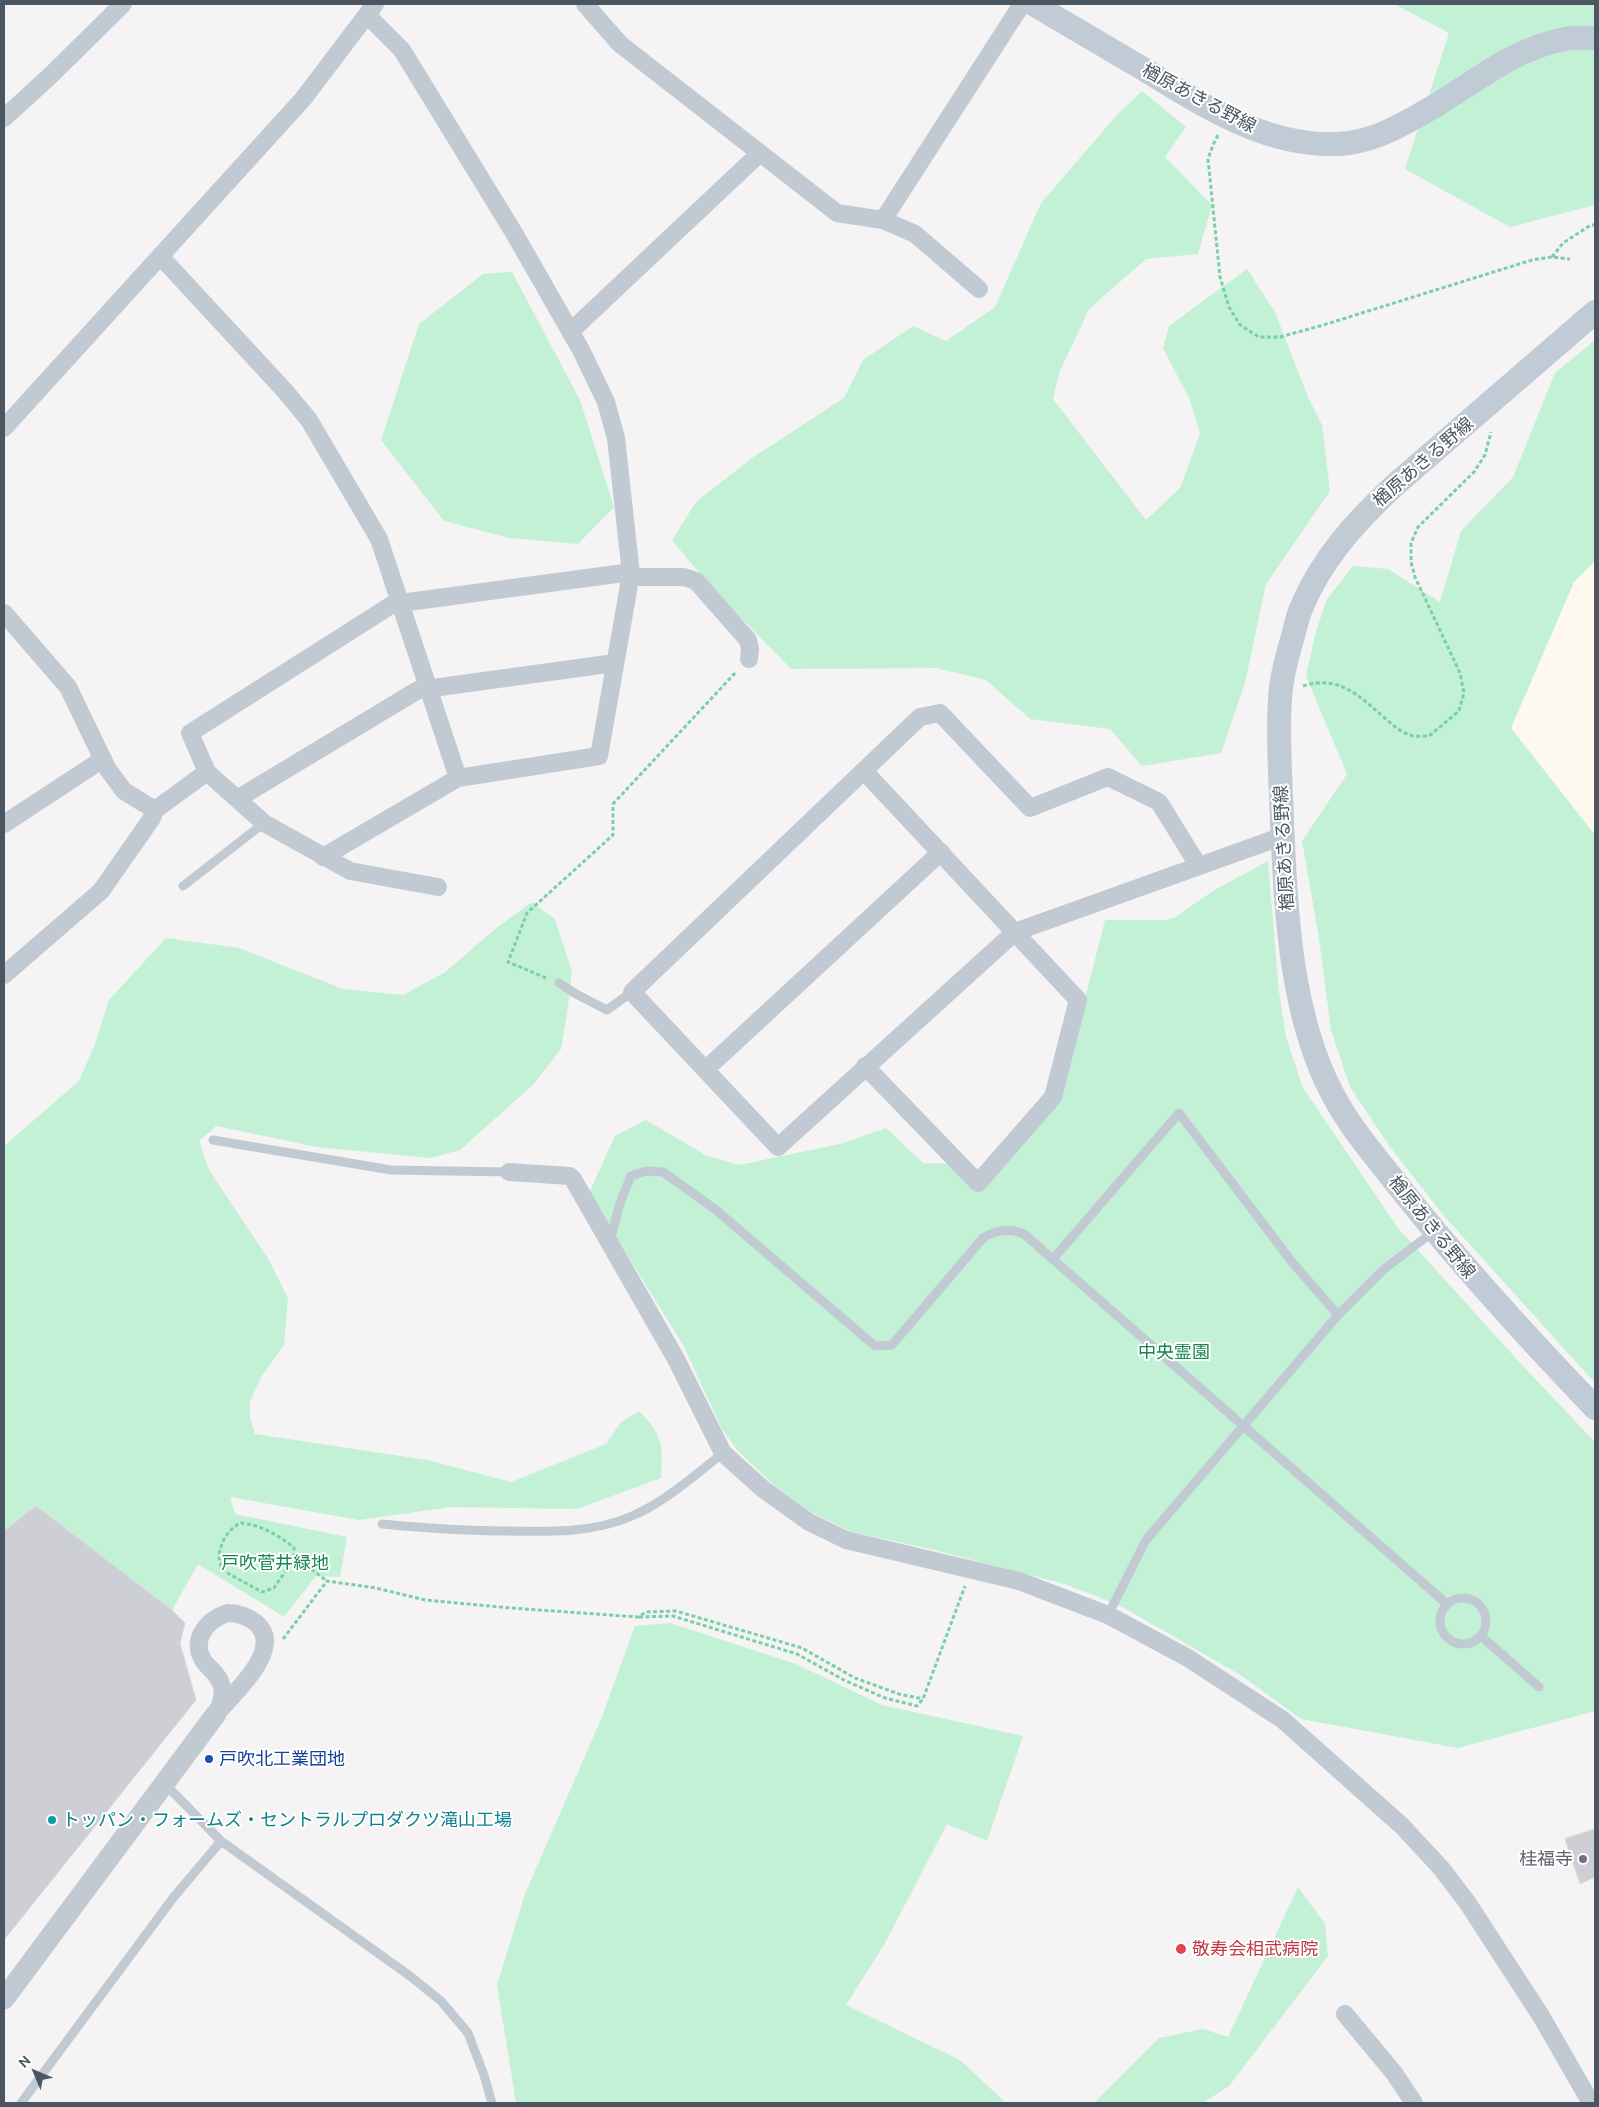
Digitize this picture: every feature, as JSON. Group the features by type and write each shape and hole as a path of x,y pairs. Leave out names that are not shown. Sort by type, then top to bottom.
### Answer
{"main road":[{"name":"楢原あきる野線","path":"1033,4 1228,118 1265,134 1320,143 1349,143 1376,136 1411,120 1481,75 1536,47 1566,39 1595,38"},
{"name":"楢原あきる野線","path":"1595,312 1371,507 1336,546 1300,611 1287,657 1280,696 1278,735 1284,889 1292,946 1302,1011 1316,1059 1332,1093 1354,1129 1434,1231 1523,1332 1595,1408"}],"street":[{"path":"4,118 123,4"},
{"path":"585,4 620,44 837,213 883,220 915,234 979,290"},
{"path":"883,220 1022,4"},
{"path":"4,428 303,99 371,10 402,50 514,233 570,332 606,402 616,438 631,574 599,756 458,778 323,857"},
{"path":"570,332 760,153"},
{"path":"161,257 286,391 309,420 379,539 458,778"},
{"path":"438,887 350,871 264,823 208,772 190,733 393,604 624,573 640,577 684,577 696,581 748,640 750,649 749,659"},
{"path":"4,613 68,687 107,768 124,791 155,810"},
{"path":"236,799 418,690 615,663"},
{"path":"1198,865 1159,802 1108,777 1030,808 940,713 920,717 632,992 778,1147 865,1066 1015,932 1283,836"},
{"path":"4,824 103,759"},
{"path":"864,771 1078,1000 1053,1097 978,1183 865,1066"},
{"path":"4,975 101,891 152,818 155,810 208,772"},
{"path":"706,1070 940,852"},
{"path":"509,1172 570,1176 573,1179 676,1359 723,1453 763,1489 808,1522 846,1540 1019,1581 1108,1614 1188,1658 1283,1720 1402,1826 1441,1868 1467,1902 1541,2016 1591,2103"},
{"path":"4,1998 216,1714 254,1671 265,1650 265,1641 258,1625 244,1615 237,1613 228,1613 216,1617 203,1630 199,1640 199,1652 206,1664 216,1674 221,1684 223,1693 216,1714"},
{"path":"1345,2014 1394,2073 1414,2103"}],"lane":[{"path":"183,886 264,823"},
{"path":"559,983 607,1010 632,992"},
{"path":"1053,1259 1180,1113 1292,1262 1338,1314"},
{"path":"213,1140 390,1170 509,1172"},
{"path":"610,1241 620,1203 631,1176 646,1171 663,1172 716,1210 875,1346 892,1345 988,1234 1006,1230 1024,1234 1447,1604"},
{"path":"1108,1614 1146,1540 1245,1426 1338,1314 1383,1270 1434,1231"},
{"path":"382,1524 448,1530 554,1532 597,1527 632,1516 665,1497 723,1453"},
{"path":"1462,1598 1470,1599 1480,1606 1486,1621 1481,1636 1472,1643 1464,1645 1452,1642 1445,1637 1441,1630 1439,1618 1447,1604 1462,1598"},
{"path":"1481,1636 1539,1687"},
{"path":"164,1784 221,1841 441,2000 468,2033 484,2075 492,2103"},
{"path":"21,2103 173,1898 221,1841"}],"path":[{"path":"1228,118 1213,145 1208,159 1220,277 1229,307 1240,325 1259,337 1280,337 1320,326 1532,260 1552,257 1570,259"},
{"path":"1552,257 1563,244 1595,225"},
{"path":"1280,696 1293,689 1312,683 1343,686 1357,694 1399,730 1411,736 1429,736 1458,711 1464,693 1460,673 1415,577 1411,562 1411,543 1418,527 1474,472 1485,455 1491,428 1491,402"},
{"path":"559,983 508,962 527,913 613,834 613,804 749,659"},
{"path":"295,1557 274,1588 262,1592 222,1570 219,1557 225,1537 233,1528 241,1523 287,1541 294,1548 295,1557 327,1581 376,1588 425,1600 638,1618 673,1616 797,1654 844,1680 885,1698 917,1706 923,1699 971,1569"},
{"path":"285,1638 327,1581"},
{"path":"638,1618 646,1612 676,1611 802,1648 856,1678 899,1694 923,1699"}],"shaded area":[{"path":"1595,561 1595,835 1511,728 1574,582"}],"green space":[{"path":"1394,4 1595,4 1595,205 1510,227 1405,169 1449,33"},
{"path":"1142,91 1186,127 1165,157 1212,205 1198,254 1146,259 1089,309 1059,373 1053,399 1146,520 1180,488 1200,434 1190,400 1163,348 1169,326 1247,269 1275,312 1308,397 1322,425 1330,491 1266,584 1245,683 1221,753 1142,766 1110,729 1030,719 986,680 936,668 791,669 710,586 672,540 696,502 752,458 844,398 863,360 913,326 946,341 995,307 1041,203 1116,116"},
{"path":"512,272 580,400 614,507 578,544 510,538 444,521 381,440 419,324 483,274"},
{"path":"1595,340 1595,561 1574,582 1511,728 1595,835 1595,1383 1445,1217 1390,1147 1350,1087 1331,1030 1319,938 1302,841 1347,774 1306,676 1316,631 1327,599 1353,566 1388,569 1440,602 1461,531 1513,477 1555,373"},
{"name":"中央霊園","path":"1268,861 1279,992 1286,1037 1303,1088 1398,1228 1522,1365 1595,1442 1595,1711 1458,1748 1301,1719 1242,1676 1124,1608 1096,1596 1064,1584 931,1549 852,1532 811,1512 776,1487 737,1450 722,1429 683,1345 589,1193 615,1136 646,1120 707,1156 739,1165 840,1144 886,1128 923,1163 955,1164 976,1189 1059,1101 1105,920 1165,920 1174,918 1213,891"},
{"name":"戸吹菅井緑地","path":"532,902 555,919 572,972 561,1049 533,1085 460,1150 430,1158 317,1147 216,1126 199,1141 209,1170 269,1260 288,1298 284,1345 262,1376 250,1401 250,1417 255,1434 427,1460 511,1482 606,1444 621,1422 639,1411 653,1427 660,1442 662,1457 661,1478 577,1509 451,1507 359,1520 230,1497 235,1514 347,1537 340,1577 316,1576 284,1617 198,1564 172,1610 36,1506 4,1530 4,1146 79,1081 95,1044 109,1000 166,938 239,948 343,989 403,995 444,973 495,929"},
{"path":"670,1623 796,1664 882,1705 1023,1736 987,1841 947,1824 885,1943 846,2005 960,2060 1006,2103 516,2103 497,1985 525,1894 601,1719 635,1626"},
{"path":"1298,1887 1325,1924 1328,1956 1229,2086 1203,2103 1094,2103 1159,2038 1203,2029 1228,2037"}],"building":[{"name":"トッパン・フォームズ・セントラルプロダクツ滝山工場","path":"36,1506 172,1610 185,1623 180,1643 196,1700 4,1940 4,1531"},
{"name":"桂福寺","path":"1595,1829 1595,1877 1580,1884 1565,1839"}],"place":[{"name":"戸吹北工業団地","path":"209,1759"},
{"name":"トッパン・フォームズ・セントラルプロダクツ滝山工場","path":"52,1820"},
{"name":"桂福寺","path":"1583,1859"},
{"name":"敬寿会相武病院","path":"1181,1949"}]}
